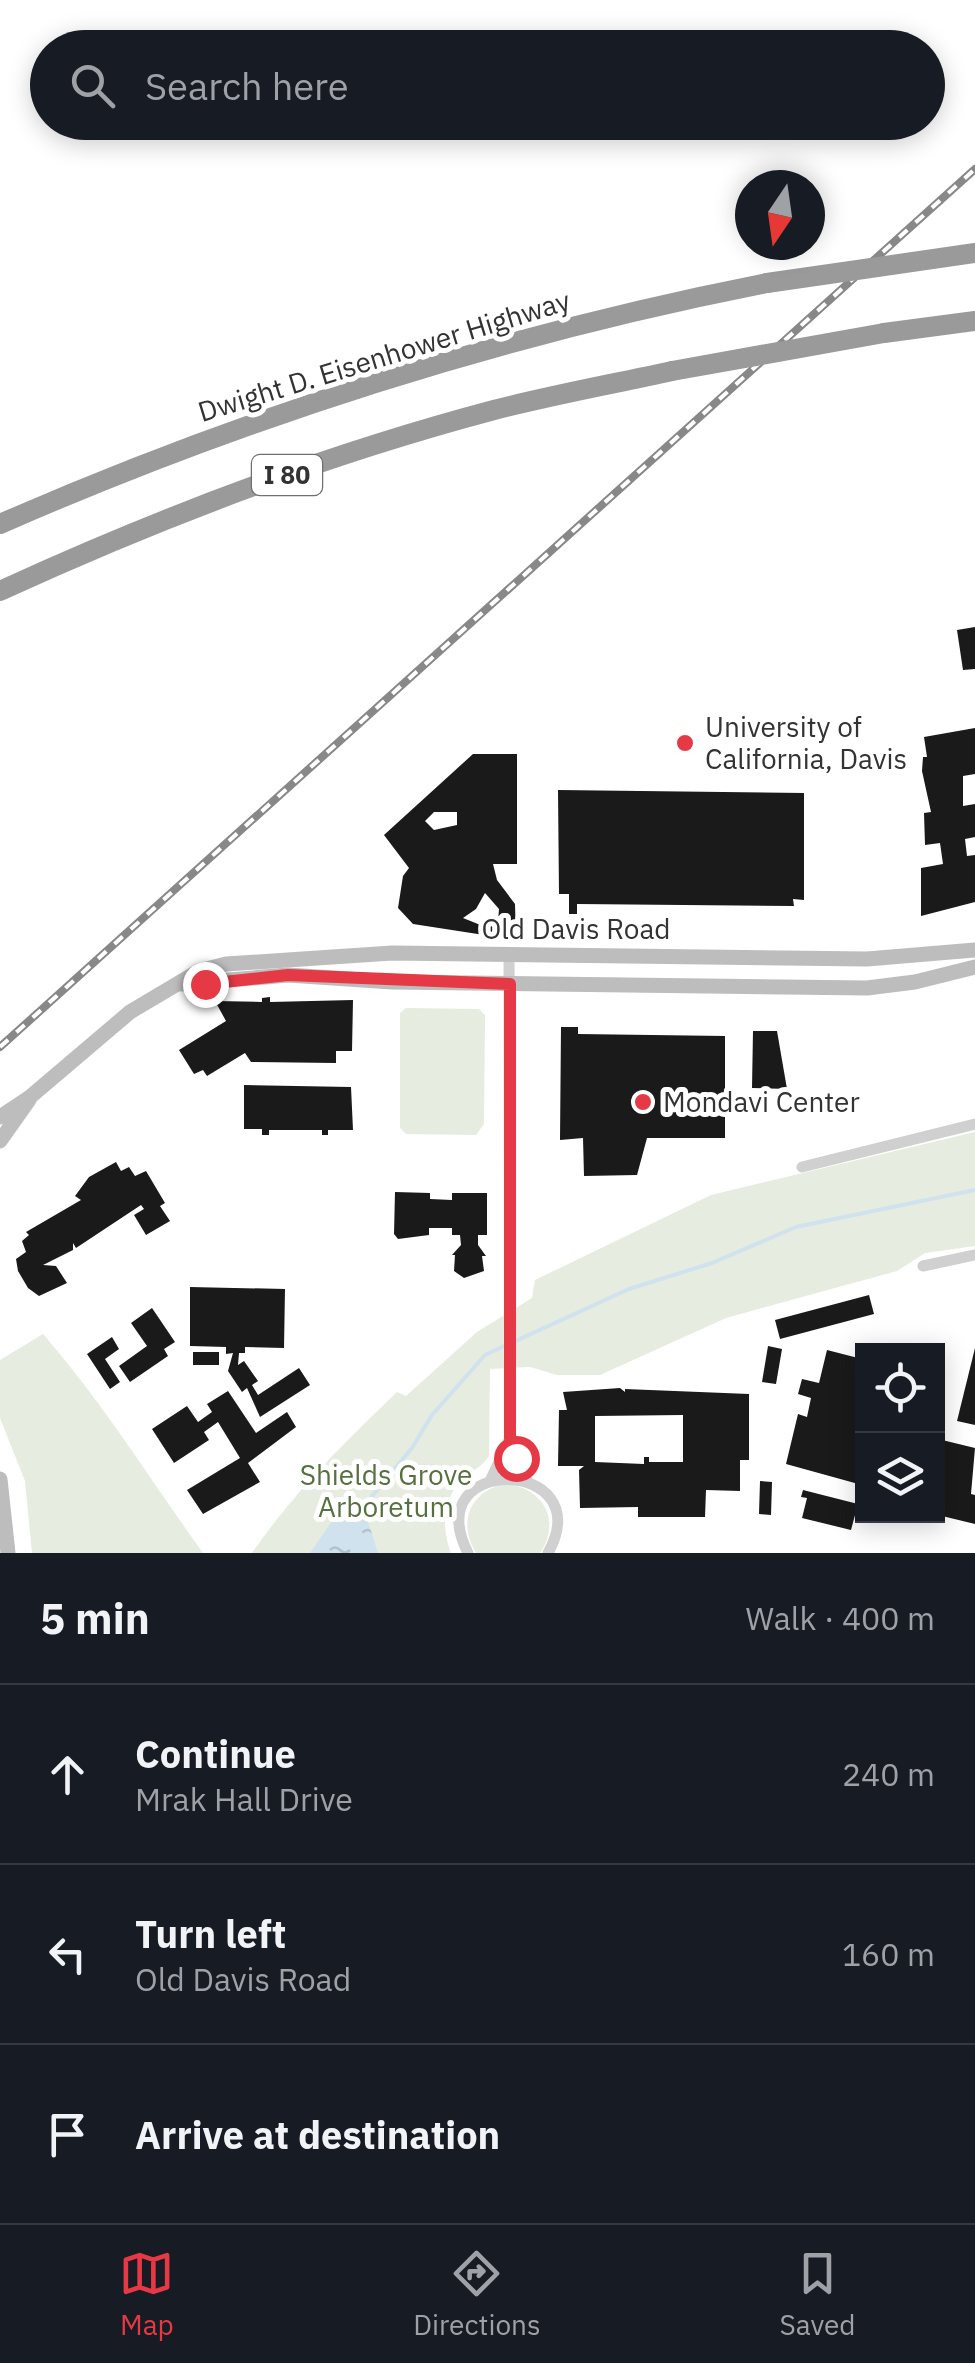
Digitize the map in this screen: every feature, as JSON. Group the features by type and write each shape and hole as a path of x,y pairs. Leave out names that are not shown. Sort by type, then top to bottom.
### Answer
{"highway":[{"name":"Dwight D. Eisenhower Highway","path":"0,524 221,434 485,348 767,284 975,253"},
{"name":"I 80","path":"0,591 138,530 340,456 495,410 672,371 975,321"}],"street":[{"name":"Old Davis Road","path":"0,1117 30,1098 130,1012 199,970 226,964 292,956 509,954 878,959 975,950"},
{"path":"509,954 510,1438 527,1480 545,1493 556,1513 555,1538 548,1553"},
{"name":"Old Davis Road","path":"181,984 288,975 510,984 867,988 915,982 975,967"},
{"name":"Old Davis Road","path":"0,1142 30,1098"},
{"path":"802,1167 975,1124"},
{"path":"923,1266 975,1256"},
{"path":"490,1481 510,1438"},
{"path":"0,1479 8,1553"},
{"path":"468,1553 461,1538 461,1510 476,1488 490,1481 527,1480"}],"green space":[{"path":"406,1008 479,1009 485,1015 484,1124 476,1135 406,1134 400,1128 400,1013"},
{"name":"Shields Grove Arboretum","path":"975,1132 975,1246 925,1253 897,1271 726,1318 600,1375 557,1375 530,1367 490,1369 489,1456 459,1483 449,1499 445,1526 451,1553 252,1553 302,1489 397,1392 406,1396 477,1332 532,1298 535,1280 711,1195"},
{"path":"43,1334 106,1414 203,1553 32,1553 25,1481 0,1418 0,1360"},
{"path":"505,1484 530,1492 545,1508 549,1529 540,1553 476,1553 468,1530 470,1510 483,1493"}],"water":[{"path":"363,1506 378,1553 310,1553 341,1508"}],"building":[{"path":"975,627 975,669 963,670 957,630"},
{"path":"975,728 975,774 963,776 963,806 975,804 975,837 965,839 967,856 975,855 975,902 921,916 921,868 943,864 940,843 925,845 924,813 931,812 922,771 923,757 927,757 924,737"},
{"path":"473,754 517,754 517,864 493,864 497,880 515,904 516,940 413,924 398,908 403,876 409,868 384,835","holes":["434,812 457,812 457,825 434,830 425,821","485,893 499,909 498,922 488,928 463,918 476,909"]},
{"path":"558,790 804,793 804,900 793,899 794,906 577,904 577,914 569,914 569,894 559,894"},
{"path":"270,997 270,1002 353,1000 352,1051 336,1051 336,1063 251,1062 245,1053 207,1076 203,1070 194,1074 179,1050 226,1021 215,1001 262,1002 262,998"},
{"name":"Mondavi Center","path":"561,1027 578,1027 578,1034 725,1036 725,1138 647,1138 637,1175 584,1176 583,1138 560,1140"},
{"path":"753,1031 777,1031 787,1089 752,1088"},
{"path":"244,1085 351,1087 353,1130 328,1130 328,1135 322,1135 322,1130 269,1130 269,1135 262,1135 262,1129 244,1129"},
{"path":"116,1162 121,1171 129,1167 135,1176 146,1171 165,1203 160,1206 170,1221 146,1235 134,1215 144,1209 141,1205 76,1248 73,1243 73,1250 43,1265 56,1266 67,1283 39,1296 28,1288 18,1271 16,1259 26,1252 22,1241 29,1235 26,1232 81,1200 75,1196 89,1177"},
{"path":"395,1192 430,1193 430,1199 452,1200 452,1193 487,1193 487,1235 478,1235 478,1245 486,1256 482,1256 484,1271 464,1278 454,1271 452,1255 461,1245 460,1235 452,1235 452,1228 429,1228 429,1235 398,1239 394,1234"},
{"path":"190,1287 285,1289 284,1348 245,1347 245,1353 239,1353 238,1365 244,1361 258,1381 252,1385 258,1395 299,1368 310,1385 260,1417 247,1388 242,1392 228,1371 233,1353 226,1354 226,1347 190,1346"},
{"path":"869,1295 874,1314 780,1339 775,1320"},
{"path":"152,1308 175,1342 164,1349 168,1356 130,1382 119,1366 147,1346 131,1323"},
{"path":"112,1337 119,1349 105,1359 120,1382 110,1389 87,1354"},
{"path":"768,1346 782,1349 776,1384 762,1382"},
{"path":"975,1348 975,1425 957,1421"},
{"path":"827,1350 855,1357 855,1483 786,1464 798,1414 807,1417 811,1398 798,1394 802,1379 819,1383"},
{"path":"193,1352 219,1352 219,1365 193,1365"},
{"path":"620,1388 625,1392 749,1394 749,1460 740,1460 740,1491 706,1490 705,1517 638,1517 638,1507 580,1508 579,1470 584,1466 558,1466 559,1410 567,1410 563,1392","holes":["683,1415 683,1462 649,1462 649,1457 644,1457 644,1464 595,1462 595,1416"]},
{"path":"228,1391 256,1433 287,1412 296,1427 248,1463 260,1482 203,1514 187,1490 240,1458 218,1422 204,1432 209,1440 174,1463 152,1429 187,1406 198,1422 212,1412 207,1404"},
{"path":"945,1441 975,1448 971,1494 975,1495 975,1524 945,1517"},
{"path":"760,1481 772,1482 771,1515 759,1514"},
{"path":"803,1490 855,1503 851,1530 802,1518 807,1498 801,1497"}],"waterway":[{"path":"363,1507 412,1448 432,1415 485,1355 629,1289 712,1263 796,1227 975,1190"}],"railway":[{"path":"0,1047 975,169"}],"place":[{"name":"University of California, Davis","path":"685,743"},
{"name":"Mondavi Center","path":"643,1102"}],"route":[{"path":"205,984 237,977 288,975 510,984 510,1438 516,1458"}]}
